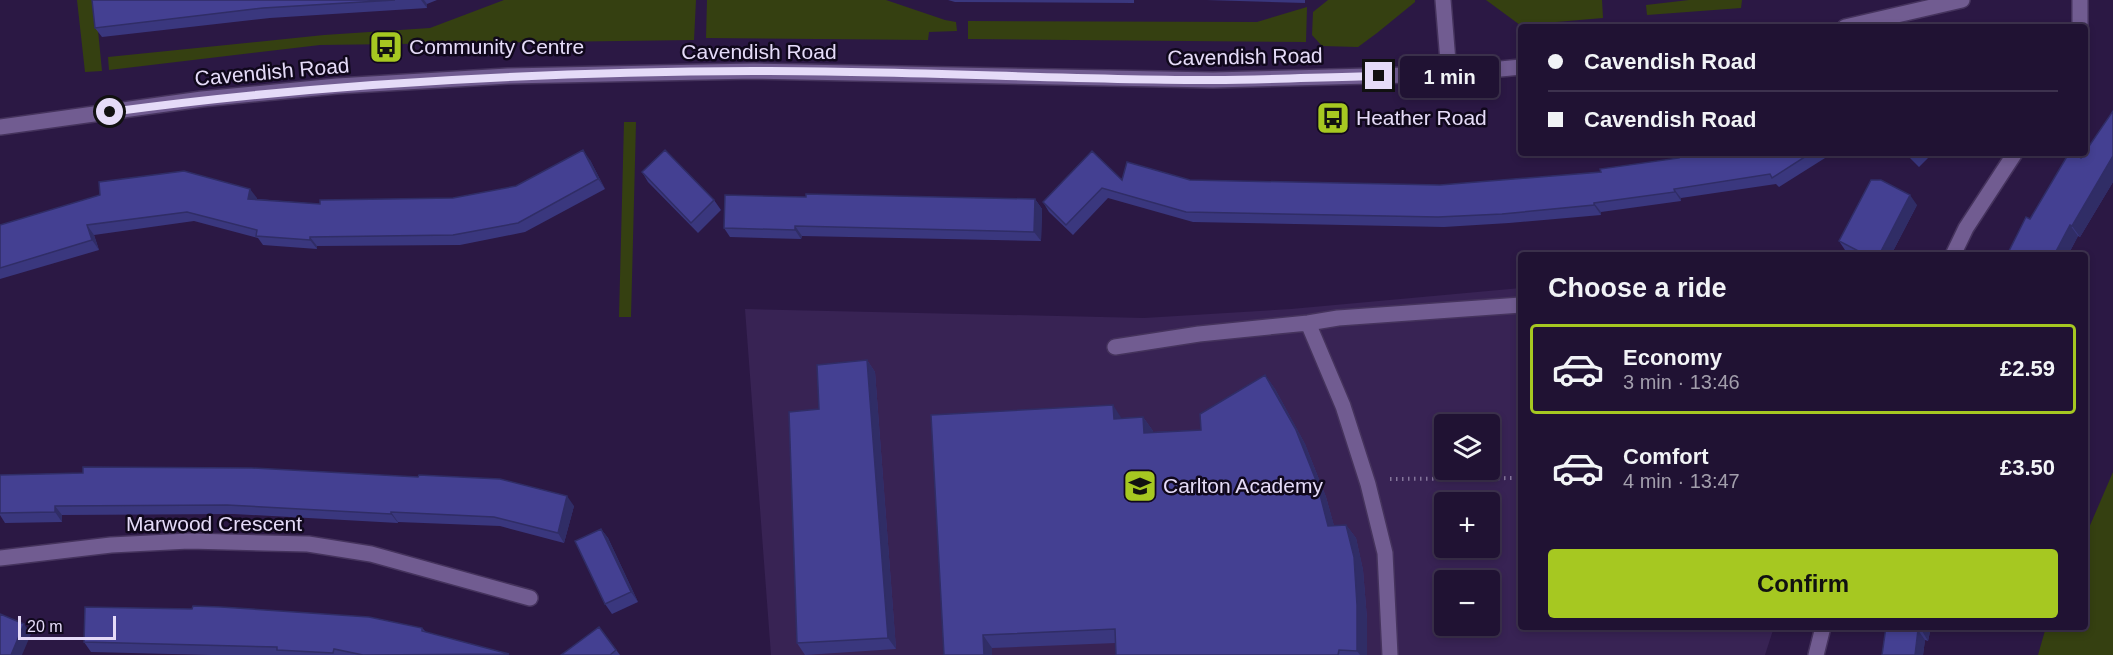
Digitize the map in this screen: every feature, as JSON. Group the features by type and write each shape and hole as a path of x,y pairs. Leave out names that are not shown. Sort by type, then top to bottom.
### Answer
{"street":[{"path":"1443,0 1449,74"},
{"path":"1858,24 1962,0"},
{"path":"2080,0 2080,24"},
{"name":"Cavendish Road","path":"0,127 202,99 337,87 508,76 754,71 1213,80 1449,74 1518,67"},
{"path":"1954,252 1966,228 2012,156"},
{"path":"1115,347 1199,334 1338,318 1518,305"},
{"path":"1308,323 1343,406 1366,479 1385,553 1390,655"},
{"name":"Marwood Crescent","path":"0,558 111,545 189,541 308,544 371,554 531,598"},
{"path":"1815,655 1822,630"}],"path":[{"path":"1366,479 1518,478"}],"shaded area":[{"name":"Carlton Academy","path":"1518,288 1518,630 1773,630 1765,655 771,655 745,309 1144,318 1291,309"}],"green space":[{"path":"77,0 95,0 102,71 85,72"},
{"path":"504,0 696,0 694,40 320,45 109,70 108,57 324,35 430,28"},
{"path":"707,0 886,0 956,22 957,31 929,32 928,40 706,38"},
{"path":"1328,0 1415,0 1415,2 1358,47 1322,46 1312,35 1313,12"},
{"path":"1486,0 1602,0 1603,18 1519,24"},
{"path":"1689,0 1742,0 1741,8 1647,15 1646,5"},
{"path":"1307,7 1306,42 968,39 968,21 1257,22"},
{"path":"624,122 636,122 631,317 619,317"},
{"path":"2113,472 2113,655 2038,655 2045,630 2088,630 2088,530"}],"building":[{"path":"92,0 395,0 263,8 95,28"},
{"path":"2113,111 2113,156 2056,252 2008,252 2026,217 2030,219 2067,156 2081,158 2088,156 2088,148"},
{"path":"583,150 598,179 518,223 453,235 310,237 310,240 256,236 257,230 187,212 87,225 92,240 0,268 0,225 100,195 99,182 184,171 250,189 248,199 320,204 320,200 453,198 516,186"},
{"path":"665,150 714,200 691,223 642,172"},
{"path":"1092,151 1122,180 1127,162 1190,180 1440,185 1601,172 1600,169 1679,158 1678,156 1806,156 1772,178 1770,174 1674,189 1675,192 1594,203 1594,205 1502,214 1438,217 1186,212 1102,188 1066,225 1043,202"},
{"path":"1871,180 1881,180 1910,195 1881,252 1860,252 1839,241"},
{"path":"806,194 1035,199 1034,232 795,226 795,230 724,228 725,195 806,197"},
{"path":"867,360 888,638 797,643 789,412 819,409 817,365"},
{"path":"1265,375 1296,430 1317,483 1328,526 1346,525 1354,557 1357,651 1339,650 1338,655 1116,655 1115,629 983,635 984,655 944,655 931,415 1113,405 1114,419 1143,417 1144,433 1201,430 1200,414"},
{"path":"83,467 252,468 500,479 567,496 558,533 494,517 227,505 55,506 55,512 0,513 0,475 83,473"},
{"path":"601,529 631,592 605,604 575,541"},
{"path":"193,606 369,617 422,628 422,631 509,654 363,655 334,649 333,653 277,650 277,647 84,642 85,607 192,609"},
{"path":"0,614 24,624 11,655 0,655"},
{"path":"599,627 616,650 610,655 561,655"},
{"path":"1886,630 1918,630 1915,655 1882,655"}],"place":[{"name":"Community Centre","path":"386,47"},
{"name":"Heather Road","path":"1333,118"},
{"name":"Carlton Academy","path":"1140,486"}],"route":[{"path":"110,112 202,99 337,87 508,76 754,71 1213,80 1379,76"}]}
